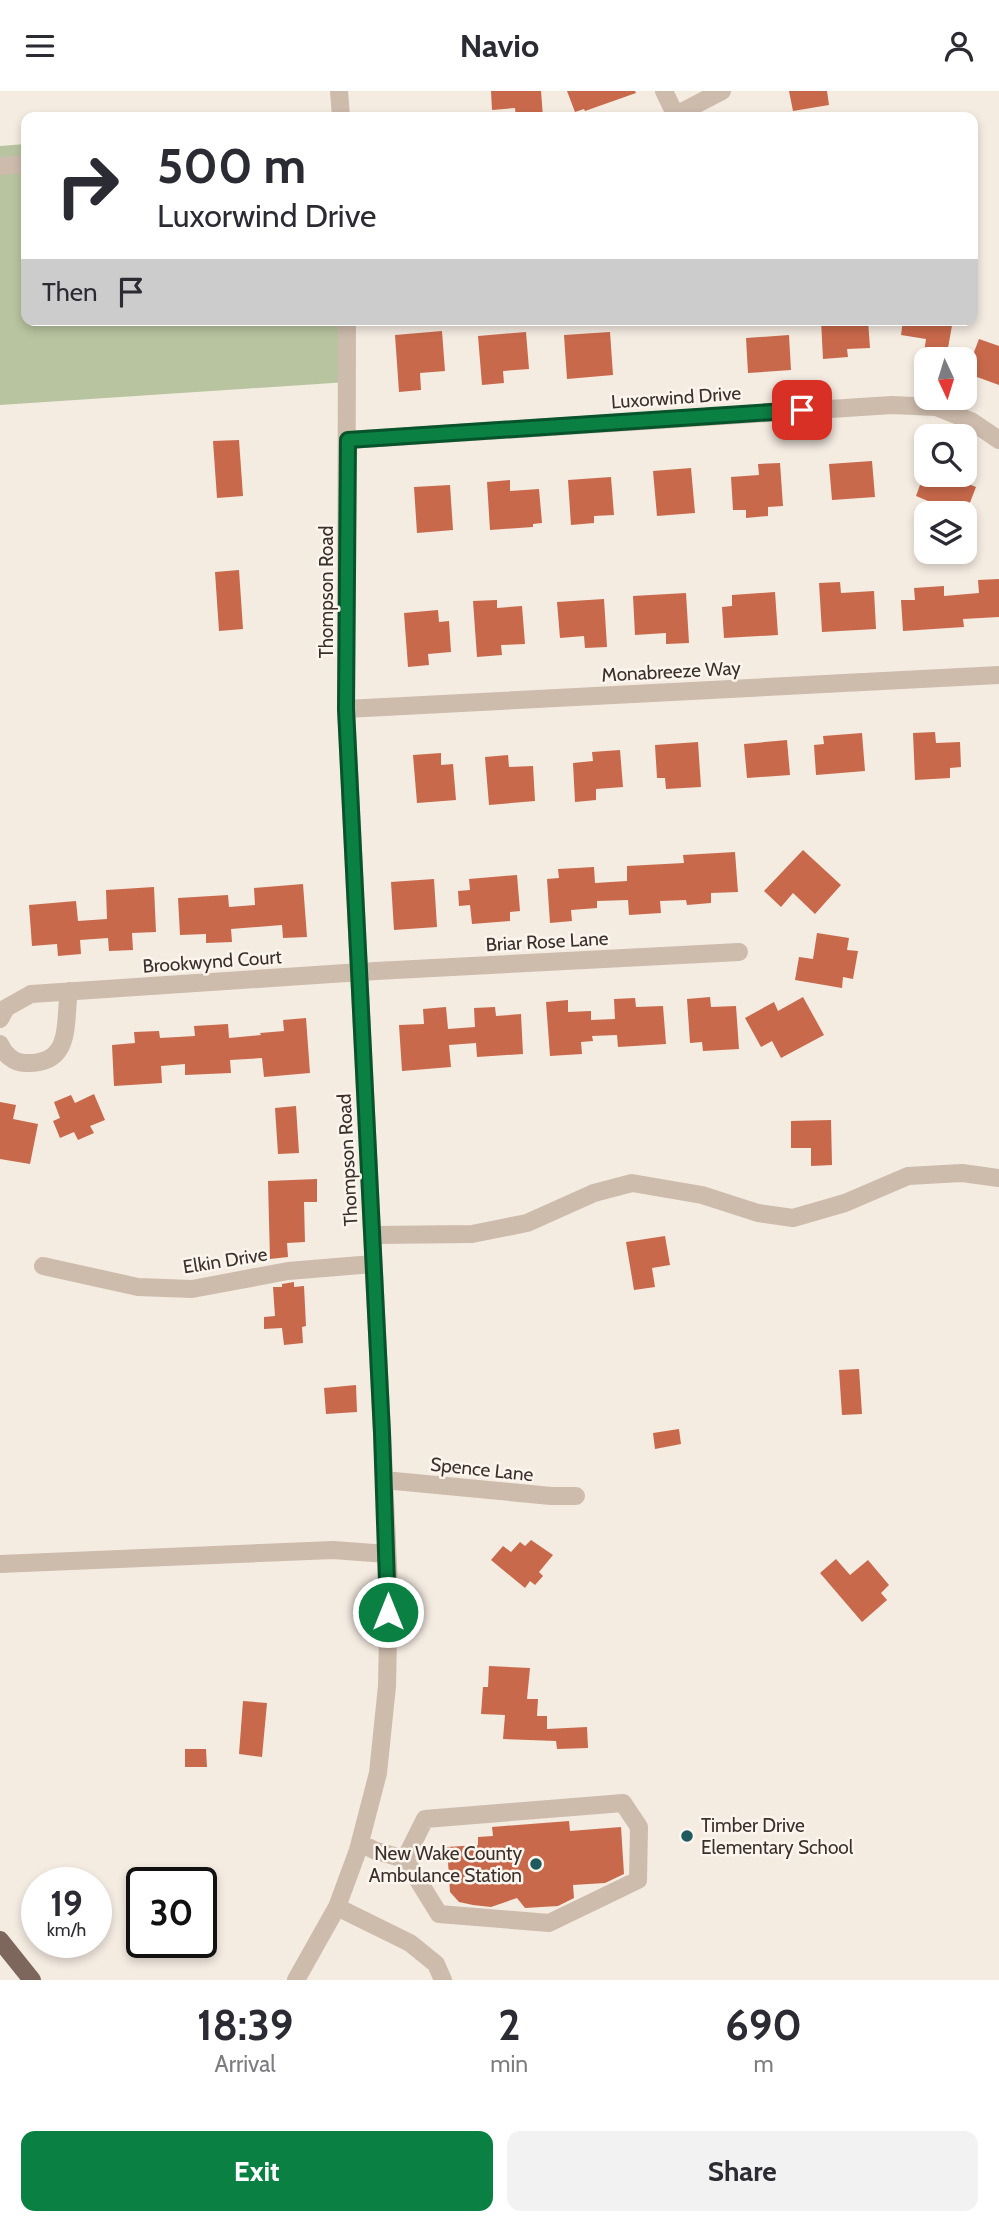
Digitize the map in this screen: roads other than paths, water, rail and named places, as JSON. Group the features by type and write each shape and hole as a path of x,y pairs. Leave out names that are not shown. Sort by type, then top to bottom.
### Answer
{"main road":[{"path":"0,1940 32,1980"}],"street":[{"path":"340,91 341,112"},
{"path":"664,91 672,112"},
{"path":"682,112 722,91"},
{"path":"0,166 21,164"},
{"name":"Thompson Road","path":"296,1980 337,1907 360,1843 377,1773 386,1708 387,1554 346,709 347,326"},
{"name":"Luxorwind Drive","path":"348,440 892,405 936,407 971,421 999,440"},
{"name":"Monabreeze Way","path":"346,709 999,675"},
{"name":"Briar Rose Lane","path":"358,972 739,952"},
{"name":"Brookwynd Court","path":"0,1019 6,1008 31,994 358,972"},
{"path":"0,1044 10,1058 22,1063 50,1059 59,1051 65,1035 69,991"},
{"path":"372,1235 472,1234 527,1223 594,1193 632,1183 702,1195 758,1213 793,1219 845,1203 908,1176 962,1173 999,1178"},
{"name":"Elkin Drive","path":"43,1266 138,1287 192,1289 288,1271 373,1264"},
{"name":"Spence Lane","path":"384,1480 576,1496"},
{"path":"0,1564 333,1550 387,1554"},
{"path":"360,1843 376,1851 405,1859 439,1915 549,1923 638,1879 639,1828 623,1803 425,1819 405,1859"},
{"path":"337,1907 410,1943 436,1964 443,1980"}],"place":[{"name":"Timber Drive Elementary School","path":"687,1836"},
{"name":"New Wake County Ambulance Station","path":"536,1864"}]}
